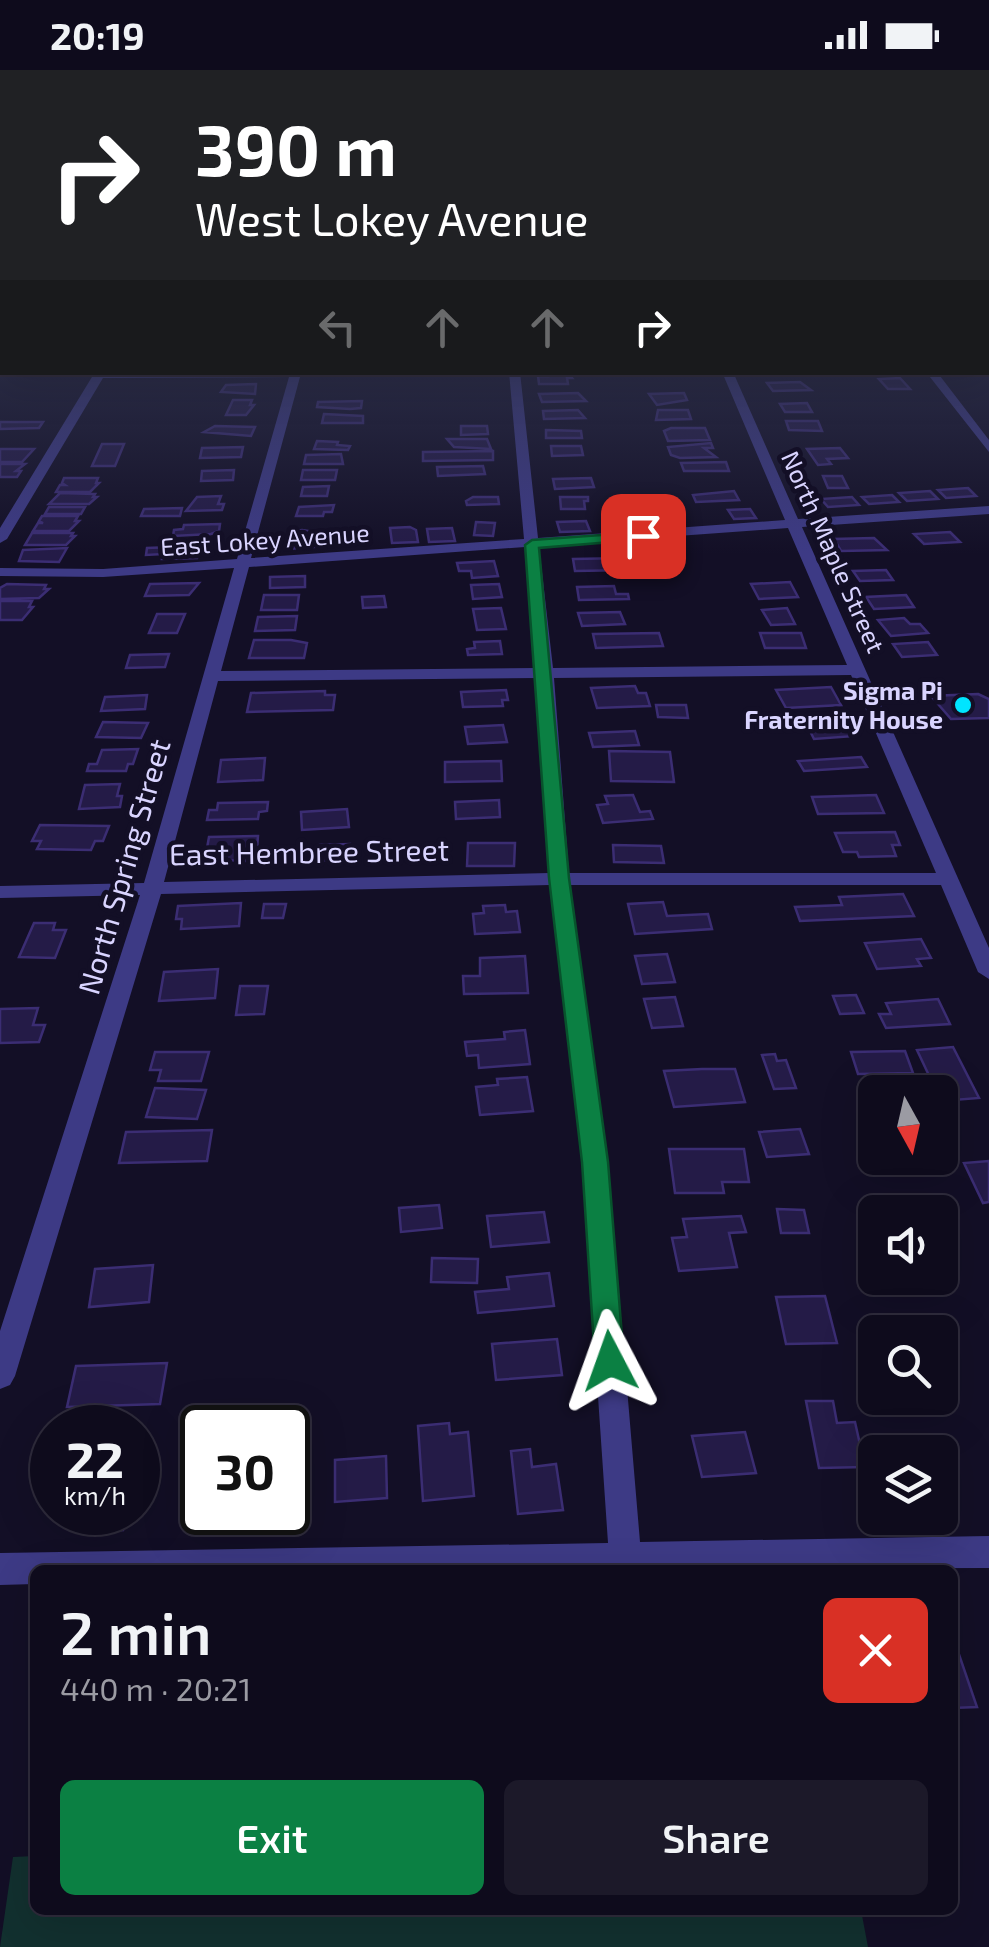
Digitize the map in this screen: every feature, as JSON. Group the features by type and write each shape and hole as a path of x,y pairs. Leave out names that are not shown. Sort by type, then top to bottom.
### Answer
{"street":[{"path":"0,539 97,379"},
{"name":"North Spring Street","path":"0,1376 153,886 294,379"},
{"path":"515,379 545,673 559,878 595,1162 624,1561"},
{"name":"North Maple Street","path":"731,379 791,525 859,670 989,972"},
{"path":"936,379 989,448"},
{"name":"East Lokey Avenue","path":"0,572 104,573 989,510"},
{"path":"210,676 859,670"},
{"name":"East Hembree Street","path":"0,892 559,878 949,879"},
{"path":"312,1565 989,1552"},
{"path":"0,1569 30,1569"}],"green space":[{"path":"30,1856 30,1915 862,1915 868,1947 0,1947 13,1857"}],"building":[{"path":"538,379 567,379 568,384 539,384"},
{"path":"879,379 901,379 910,389 888,389"},
{"path":"800,382 811,390 773,391 767,383"},
{"path":"256,384 255,394 221,392 226,385"},
{"path":"578,393 586,401 542,402 539,394"},
{"path":"684,393 687,400 657,405 649,394"},
{"path":"233,400 252,400 250,405 254,405 246,415 226,415"},
{"path":"362,401 361,408 317,407 318,402"},
{"path":"807,403 812,412 785,412 780,404"},
{"path":"578,410 585,418 544,419 543,411"},
{"path":"658,410 688,410 691,419 656,420"},
{"path":"324,414 363,416 363,423 322,423"},
{"path":"786,421 818,421 822,431 789,430"},
{"path":"0,422 43,422 39,428 0,429"},
{"path":"215,426 255,427 251,436 204,432"},
{"path":"461,426 487,426 488,434 461,435"},
{"path":"705,428 710,440 668,441 664,431"},
{"path":"546,430 581,431 582,438 546,438"},
{"path":"447,439 487,439 491,449 454,447"},
{"path":"317,441 350,446 348,450 314,449"},
{"path":"711,443 713,448 704,448 716,457 680,458 671,455 668,447"},
{"path":"102,444 124,444 115,466 92,466"},
{"path":"551,446 581,446 583,455 552,456"},
{"path":"243,447 241,457 200,458 202,448"},
{"path":"840,448 848,458 827,459 831,464 818,465 807,449"},
{"path":"0,449 34,449 22,462 0,462"},
{"path":"493,451 493,460 423,461 423,452"},
{"path":"341,454 343,464 304,464 306,455"},
{"path":"726,462 729,471 684,471 681,463"},
{"path":"0,464 25,464 16,471 21,471 17,477 0,477"},
{"path":"483,466 485,474 438,476 437,467"},
{"path":"234,470 233,480 201,481 202,471"},
{"path":"303,470 337,470 335,480 301,480"},
{"path":"823,476 842,476 848,488 828,488"},
{"path":"64,478 98,478 99,483 90,492 56,492 60,485 65,485"},
{"path":"591,478 594,487 555,489 553,479"},
{"path":"329,486 327,496 301,496 303,487"},
{"path":"968,488 976,496 946,498 938,490"},
{"path":"734,491 739,500 696,502 693,495"},
{"path":"930,491 938,499 907,501 899,493"},
{"path":"60,493 97,497 89,504 49,504"},
{"path":"892,495 899,502 869,504 862,497"},
{"path":"221,496 218,504 224,504 222,510 186,511 197,497"},
{"path":"473,497 498,497 499,504 467,505 466,501"},
{"path":"560,497 588,497 588,501 584,501 585,509 561,509"},
{"path":"852,497 859,505 828,507 821,499"},
{"path":"334,505 332,512 324,512 323,516 296,516 299,507"},
{"path":"49,507 85,507 81,514 45,514"},
{"path":"182,508 180,516 141,516 144,509"},
{"path":"750,509 756,518 734,519 728,510"},
{"path":"42,516 78,516 75,521 79,521 69,531 33,531 38,523 43,523 39,521"},
{"path":"586,521 590,531 560,532 557,522"},
{"path":"476,522 495,523 493,536 474,535"},
{"path":"220,524 219,531 211,534 173,536 174,530 183,529 184,525"},
{"path":"390,528 416,530 418,542 392,543"},
{"path":"452,528 455,541 429,542 427,529"},
{"path":"302,530 327,534 325,546 289,549 290,533"},
{"path":"950,532 960,542 924,544 914,534"},
{"path":"32,533 75,536 66,545 25,545"},
{"path":"874,538 887,550 841,551 834,539"},
{"path":"199,546 197,558 162,559 163,554 146,555 147,548"},
{"path":"67,548 59,562 19,561 23,550"},
{"path":"627,558 630,570 575,571 573,559"},
{"path":"494,561 498,576 472,578 471,571 459,571 457,563"},
{"path":"886,570 893,580 860,581 853,571"},
{"path":"305,576 305,587 270,588 270,577"},
{"path":"790,582 798,597 759,599 751,584"},
{"path":"199,583 189,595 145,596 150,584"},
{"path":"7,584 46,585 44,589 49,589 39,598 0,599 0,588"},
{"path":"499,584 502,597 473,599 471,585"},
{"path":"614,586 616,594 628,594 629,599 579,600 577,587"},
{"path":"264,595 299,595 297,610 261,610"},
{"path":"906,595 914,607 874,609 866,597"},
{"path":"384,596 386,607 363,608 362,597"},
{"path":"0,601 32,601 29,607 33,607 22,620 0,620"},
{"path":"501,608 506,629 477,630 473,609"},
{"path":"787,608 795,624 771,625 762,610"},
{"path":"620,612 625,624 582,626 578,613"},
{"path":"157,614 185,614 177,633 149,633"},
{"path":"297,616 295,630 255,631 258,617"},
{"path":"904,618 910,624 920,624 928,633 891,636 878,620"},
{"path":"659,633 663,646 596,648 593,634"},
{"path":"760,633 801,633 806,648 765,648"},
{"path":"254,640 307,643 304,658 249,658"},
{"path":"500,641 502,654 468,655 467,649 475,648 474,642"},
{"path":"928,642 937,655 902,657 893,644"},
{"path":"169,654 165,667 126,668 130,655"},
{"path":"635,686 638,693 646,693 650,706 597,708 591,688"},
{"path":"831,687 841,705 786,708 776,690"},
{"path":"506,690 508,700 502,700 503,706 463,707 461,692"},
{"path":"325,691 325,695 335,695 333,710 247,712 251,693"},
{"name":"Sigma Pi Fraternity House","path":"978,694 989,699 989,718 951,719 931,696"},
{"path":"147,695 145,709 101,711 105,697"},
{"path":"656,705 686,705 688,718 658,717"},
{"path":"843,717 855,736 814,739 804,719"},
{"path":"103,722 148,723 141,738 96,737"},
{"path":"503,725 507,742 468,744 465,727"},
{"path":"635,731 639,745 593,747 589,733"},
{"path":"138,749 126,771 87,771 89,764 97,764 102,750"},
{"path":"609,751 670,752 674,782 611,781"},
{"path":"861,757 867,767 804,771 798,761"},
{"path":"265,758 263,780 218,782 221,760"},
{"path":"501,761 502,781 445,782 445,762"},
{"path":"120,784 120,807 79,809 85,785"},
{"path":"633,795 640,812 650,811 653,819 603,823 597,805 608,804 605,796"},
{"path":"876,795 884,813 818,814 812,797"},
{"path":"499,800 500,817 456,819 455,802"},
{"path":"268,802 267,811 259,812 258,819 207,820 209,810 217,810 218,803"},
{"path":"347,809 349,827 302,830 301,812"},
{"path":"40,825 109,826 103,841 95,841 91,850 37,849 41,841 32,841"},
{"path":"895,832 900,845 892,845 896,856 859,857 857,852 843,852 835,833"},
{"path":"258,836 257,849 270,848 268,862 205,859 209,837"},
{"path":"468,843 515,843 514,866 467,866"},
{"path":"350,844 350,859 320,861 320,845"},
{"path":"613,845 661,846 664,863 614,862"},
{"path":"903,894 914,916 800,921 795,907 842,905 839,897"},
{"path":"663,902 667,916 708,914 712,929 635,934 628,904"},
{"path":"241,903 239,926 181,929 182,919 176,919 178,906"},
{"path":"264,904 286,904 283,918 262,918"},
{"path":"505,905 506,912 517,911 520,932 475,934 473,914 484,913 483,906"},
{"path":"34,923 55,923 53,930 66,930 55,958 19,957"},
{"path":"921,939 931,958 917,959 921,966 877,969 865,943"},
{"path":"667,954 675,982 642,984 635,956"},
{"path":"525,956 528,993 464,994 463,976 480,976 480,958"},
{"path":"218,969 215,998 159,1001 164,972"},
{"path":"240,986 268,986 264,1014 236,1015"},
{"path":"856,995 864,1013 840,1014 833,996"},
{"path":"675,997 683,1026 652,1028 644,999"},
{"path":"938,999 950,1024 886,1028 879,1014 891,1014 886,1003"},
{"path":"38,1008 33,1025 45,1025 39,1042 0,1043 0,1009"},
{"path":"525,1030 530,1064 479,1068 478,1055 467,1056 465,1042 505,1039 504,1032"},
{"path":"953,1047 979,1098 958,1100 958,1075 929,1075 917,1050"},
{"path":"905,1051 913,1073 858,1074 851,1052"},
{"path":"155,1052 209,1052 201,1081 158,1081 161,1070 150,1070"},
{"path":"775,1054 777,1061 786,1060 796,1088 774,1089 762,1055"},
{"path":"735,1069 745,1102 674,1107 664,1071"},
{"path":"527,1077 533,1111 480,1115 476,1087 498,1085 497,1079"},
{"path":"155,1088 206,1090 197,1119 146,1117"},
{"path":"800,1129 809,1154 767,1157 759,1132"},
{"path":"212,1130 207,1161 119,1163 126,1132"},
{"path":"669,1149 744,1149 749,1182 722,1182 724,1193 675,1193"},
{"path":"989,1161 989,1202 983,1203 964,1163"},
{"path":"439,1205 442,1228 401,1232 399,1208"},
{"path":"777,1209 804,1210 809,1233 781,1233"},
{"path":"544,1212 549,1242 491,1247 487,1216"},
{"path":"741,1216 746,1232 729,1233 737,1267 679,1271 672,1238 687,1237 683,1219"},
{"path":"432,1258 478,1259 477,1283 431,1282"},
{"path":"153,1265 149,1302 89,1307 95,1269"},
{"path":"549,1273 554,1306 478,1313 475,1292 509,1289 507,1277"},
{"path":"825,1296 837,1343 786,1344 776,1297"},
{"path":"557,1339 562,1375 496,1380 492,1344"},
{"path":"167,1363 160,1404 67,1405 76,1366"},
{"path":"806,1401 833,1401 837,1423 855,1422 858,1467 819,1468"},
{"path":"449,1423 450,1434 468,1432 474,1496 423,1501 418,1426"},
{"path":"745,1432 756,1473 702,1477 692,1436"},
{"path":"530,1449 532,1467 556,1464 563,1510 518,1514 511,1451"},
{"path":"386,1456 387,1498 335,1502 335,1460"},
{"path":"958,1652 977,1707 958,1708"}],"place":[{"name":"Sigma Pi Fraternity House","path":"963,705"}],"route":[{"path":"610,1361 595,1162 559,878 532,545 643,536"}]}
